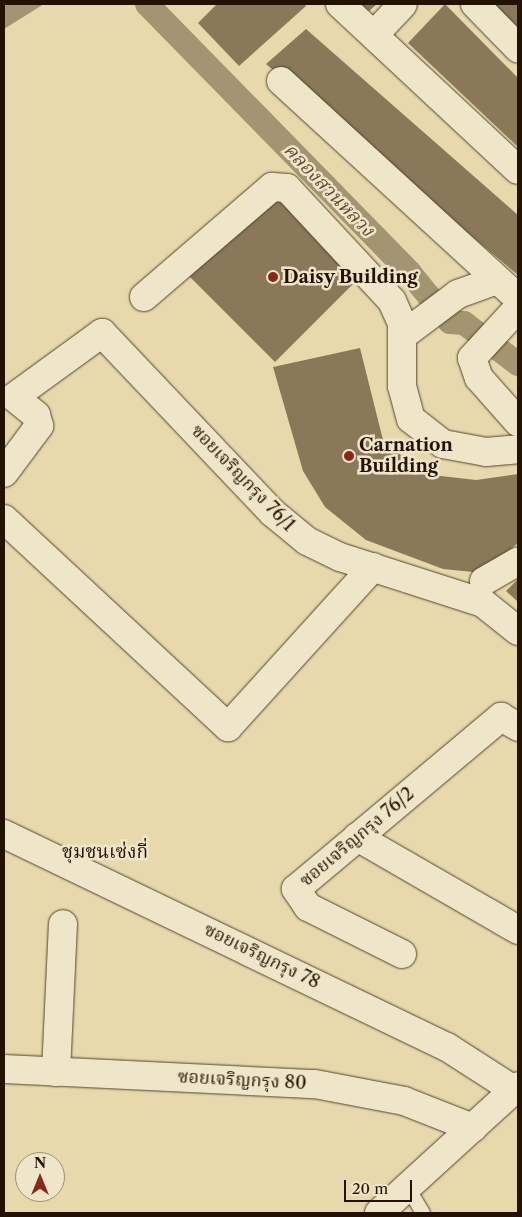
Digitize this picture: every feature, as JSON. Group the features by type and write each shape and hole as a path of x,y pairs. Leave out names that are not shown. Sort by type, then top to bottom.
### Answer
{"street":[{"path":"340,4 518,170"},
{"path":"374,35 403,4"},
{"path":"475,4 518,48"},
{"path":"280,82 518,298"},
{"path":"144,297 272,187 287,188 392,301 402,336 402,386 411,419 443,444 486,452 518,450"},
{"path":"402,336 458,294 498,280"},
{"path":"518,308 477,350 473,367 518,422"},
{"name":"ซอยเจริญกรุง 76/1","path":"4,473 39,426 36,415 14,397 102,333 291,529 323,551 483,603 518,631"},
{"path":"4,519 228,727 373,567"},
{"path":"484,581 518,561"},
{"name":"ซอยเจริญกรุง 76/2","path":"402,954 308,906 296,895 296,889 306,878 501,717 518,727"},
{"name":"ซอยเจริญกรุง 78","path":"4,834 447,1047 516,1088"},
{"path":"357,837 518,930"},
{"path":"56,1072 63,924"},
{"name":"ซอยเจริญกรุง 80","path":"4,1069 315,1084 404,1101 473,1128"},
{"path":"379,1213 516,1088"}],"lane":[{"path":"408,1188 423,1213"}],"shaded area":[{"path":"4,4 44,4 4,29"},
{"path":"134,4 163,4 146,17"}],"building":[{"path":"217,4 304,4 306,6 239,66 198,23"},
{"path":"361,4 377,4 369,11"},
{"path":"445,4 518,78 518,147 408,43"},
{"path":"494,4 518,4 518,28"},
{"path":"306,29 518,215 518,275 266,64"},
{"name":"Daisy Building","path":"272,191 359,278 275,362 188,275"},
{"name":"Carnation Building","path":"360,348 384,444 432,475 476,480 518,474 518,543 483,573 443,569 366,540 325,507 303,471 273,367"},
{"path":"518,579 518,602 506,591"}],"waterway":[{"name":"คลองสวนหลวง","path":"147,4 410,273 450,322 464,323 518,364"}],"place":[{"name":"Daisy Building","path":"273,277"},
{"name":"Carnation Building","path":"349,456"}],"district":[{"name":"ชุมชนเซ่งกี่","path":"105,852"}]}
